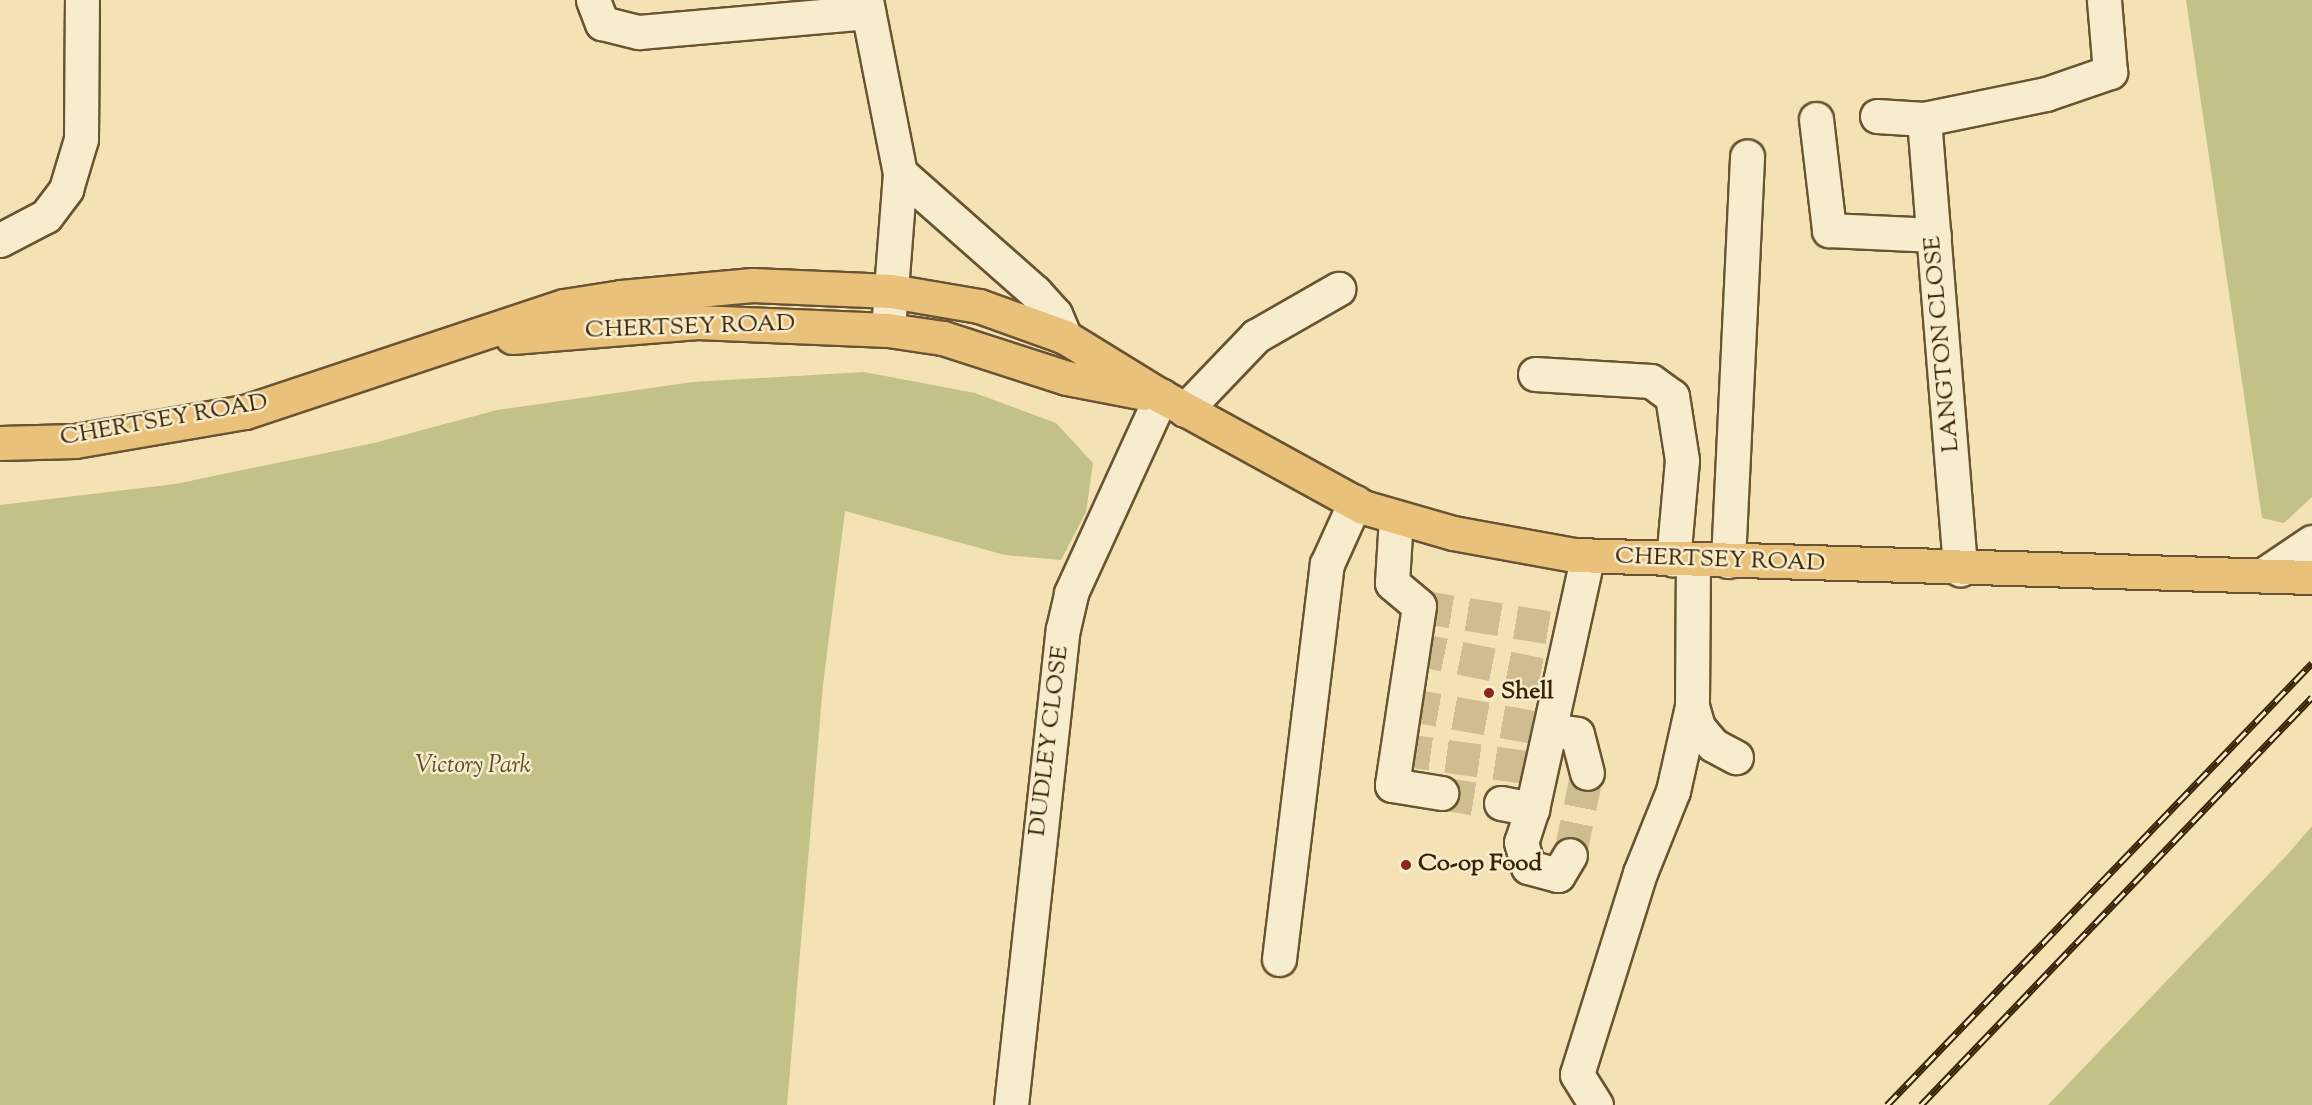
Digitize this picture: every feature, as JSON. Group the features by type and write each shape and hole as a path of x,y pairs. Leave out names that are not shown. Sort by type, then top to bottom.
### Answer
{"main road":[{"name":"CHERTSEY ROAD","path":"0,443 75,441 245,412 564,306 660,292 752,285 891,291 979,306 1065,337 1173,403 1355,502 1396,518 1453,533 1588,555 1683,560 1960,570 2312,577"},
{"name":"CHERTSEY ROAD","path":"462,341 697,322 888,330 943,338 1067,378 1173,403"}],"street":[{"path":"0,240 46,216 66,189 81,139 82,0"},
{"path":"593,0 602,23 639,32 867,6 900,173 888,330"},
{"path":"1877,116 1924,119 2046,94 2110,72 2104,0"},
{"path":"1816,119 1829,230 1934,235"},
{"name":"LANGTON CLOSE","path":"1924,119 1960,570"},
{"path":"1728,561 1747,156"},
{"path":"900,173 1035,292 1055,314 1065,337"},
{"name":"DUDLEY CLOSE","path":"1011,1105 1062,628 1071,593 1173,403 1256,336 1338,289"},
{"path":"1535,374 1651,381 1672,396 1682,460 1683,560 1692,706 1698,727 1713,745 1736,757"},
{"path":"1279,959 1327,564 1355,502"},
{"path":"1396,518 1392,583 1419,606 1392,785 1442,793"},
{"path":"2263,575 2312,542"},
{"path":"1570,855 1558,875 1528,867 1521,842 1516,806 1550,730 1588,555"},
{"path":"1596,1105 1577,1074 1640,873 1673,791 1692,706"},
{"path":"1550,730 1577,734 1587,773"}],"green space":[{"path":"2186,0 2312,0 2312,497 2284,523 2262,518"},
{"name":"Victory Park","path":"864,372 975,393 1056,423 1093,463 1086,512 1061,560 1005,555 845,511 823,685 787,1105 0,1105 0,505 175,484 374,443 497,410 693,382"},
{"path":"2312,826 2312,1105 2048,1105 2288,854"}],"tunnel":[{"path":"1419,606 1572,631"},
{"path":"1412,648 1564,679"},
{"path":"1406,704 1550,730"},
{"path":"1398,749 1541,769"},
{"path":"1570,855 1587,773"},
{"path":"1441,793 1501,803"}],"railway":[{"path":"1887,1105 2312,663"},
{"path":"1921,1105 2312,697"}],"place":[{"name":"Shell","path":"1489,693"},
{"name":"Co-op Food","path":"1406,865"}]}
